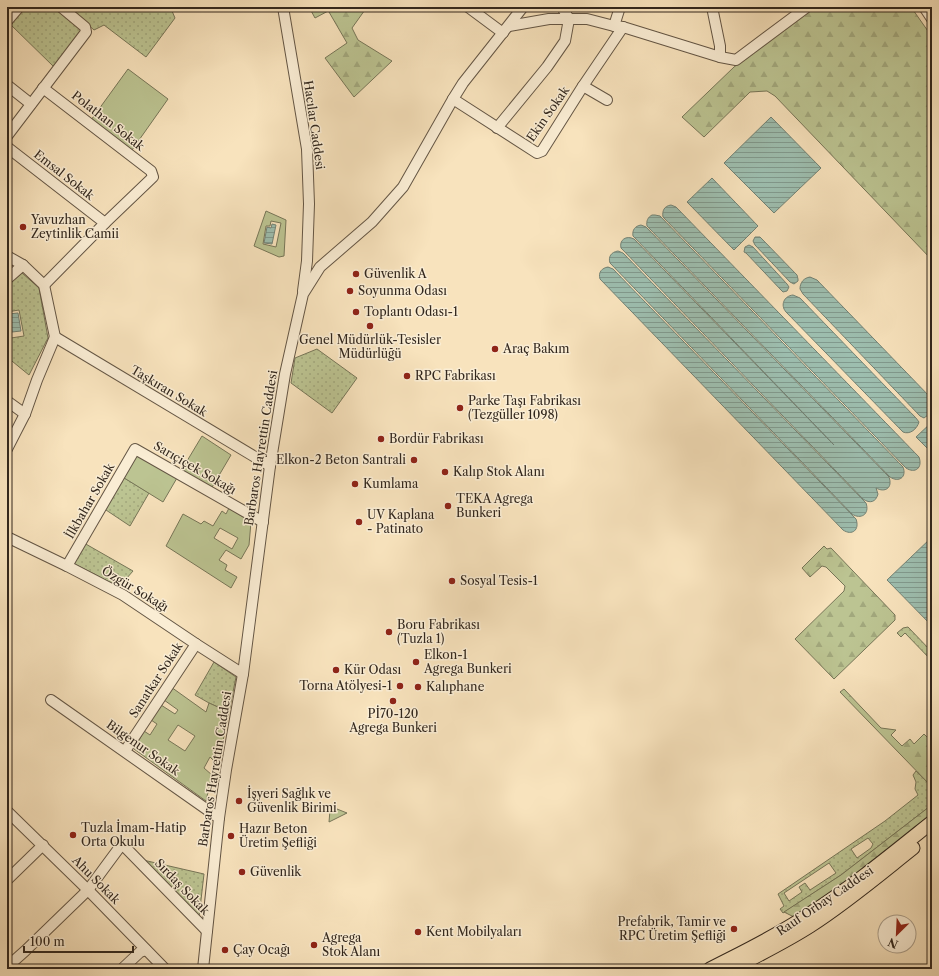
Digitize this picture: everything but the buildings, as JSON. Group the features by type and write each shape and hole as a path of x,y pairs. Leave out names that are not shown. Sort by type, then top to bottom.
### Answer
{"main road":[{"name":"Rauf Orbay Caddesi","path":"710,969 770,938 808,916 932,822"},
{"name":"Rauf Orbay Caddesi","path":"732,969 786,940 826,916 932,832"}],"street":[{"path":"7,21 19,7"},
{"path":"7,136 86,32 85,26 62,7"},
{"name":"Hacılar Caddesi","path":"283,7 307,149 309,204 307,261 303,294"},
{"path":"468,7 506,29 549,19 587,18 619,26 720,57 736,60 807,7"},
{"name":"Barbaros Hayrettin Caddesi","path":"203,969 219,818 243,674 270,466 285,374 303,294 320,267 372,222 403,187 463,83 523,7"},
{"path":"497,128 547,67 565,41 569,19 562,7"},
{"name":"Ekin Sokak","path":"453,99 537,153 542,151 619,26 620,7"},
{"path":"712,7 720,46 720,57"},
{"path":"924,7 932,19"},
{"path":"7,85 31,104"},
{"path":"583,86 606,100"},
{"name":"Polathan Sokak","path":"43,88 152,171 153,177 105,223"},
{"name":"Emsal Sokak","path":"7,147 105,223"},
{"path":"44,285 105,223"},
{"path":"7,256 23,265 44,285 55,337 25,414 8,446"},
{"path":"7,279 23,265"},
{"name":"Taşkıran Sokak","path":"55,337 270,466"},
{"path":"7,402 25,414"},
{"name":"Sarıçiçek Sokağı","path":"135,449 263,522"},
{"name":"İlkbahar Sokak","path":"67,566 135,449"},
{"name":"Özgür Sokağı","path":"7,537 123,595 243,674"},
{"name":"Sanatkar Sokak","path":"125,751 196,644"},
{"name":"Bilgenur Sokak","path":"52,700 219,818"},
{"name":"Ahu Sokak","path":"7,811 43,845 165,969"},
{"name":"Sırdaş Sokak","path":"88,890 122,844 207,931"},
{"path":"7,880 43,845"},
{"path":"7,967 88,890"},
{"path":"122,969 140,952 146,950"}],"green space":[{"path":"23,7 57,7 81,27 81,34 54,67 10,24"},
{"path":"68,7 168,7 172,11 175,18 146,57 104,25 94,30"},
{"path":"309,7 328,7 330,10 315,18"},
{"path":"337,7 367,7 352,28 358,40 392,61 354,97 325,58 347,43 329,12"},
{"path":"815,7 911,7 930,34 929,45 932,54 932,260 775,96 767,91 750,92 704,137 682,117 734,67"},
{"path":"128,69 168,99 132,150 91,120"},
{"path":"266,211 286,220 284,256 279,257 254,246","holes":["271,221 281,223 276,247 263,244 266,226 270,226"]},
{"path":"22,273 39,288 48,338 29,375 7,357 7,318 11,338 24,336 19,310 7,312 7,286"},
{"path":"317,349 357,378 332,413 291,383 295,358"},
{"path":"202,436 231,455 211,489 181,471"},
{"path":"135,453 177,478 163,502 121,476"},
{"path":"121,476 149,493 130,526 103,508"},
{"path":"229,508 251,522 249,545 241,559 226,550 219,560 227,565 225,570 237,577 231,588 166,546 183,514 201,524 204,521 213,526 222,511 226,514","holes":["220,528 238,538 232,549 214,538"]},
{"path":"84,543 133,571 119,587 73,563"},
{"path":"824,546 827,549 831,548 895,615 895,620 834,679 795,639 844,591 845,586 826,567 822,566 810,577 802,568"},
{"path":"908,627 932,652 932,661 905,633 901,637 897,633 903,628"},
{"path":"214,662 236,677 229,712 195,695"},
{"path":"171,687 206,712 209,703 229,712 218,765 210,757 204,768 212,775 206,801 134,749 144,731 150,735 157,724 151,720 161,705 175,714 178,710 164,700","holes":["178,725 195,736 185,751 168,740"]},
{"path":"844,689 881,728 896,730 891,735 902,746 910,739 914,744 924,734 932,742 932,787 840,692"},
{"path":"916,771 932,787 932,810 929,807 841,875 783,913 780,909 784,906 778,894 885,821 918,795 915,789 916,782 913,775","holes":["868,838 873,844 871,848 857,858 851,849","829,863 836,873 810,890 805,883 799,887 802,892 789,901 784,893"]},
{"path":"929,807 932,810 932,813 853,878 794,917 784,912 841,875"},
{"path":"337,809 347,813 329,822 330,810 334,811"},
{"path":"143,860 204,874 199,917"}],"shaded area":[{"path":"771,117 821,168 774,213 724,163"},
{"path":"712,178 758,226 734,250 687,202"},
{"path":"671,205 676,207 919,457 920,464 917,469 909,470 906,468 663,217 664,209"},
{"path":"652,215 660,216 903,467 904,474 901,478 893,479 890,477 647,226 648,219"},
{"path":"272,224 276,225 272,244 264,243 267,227 271,228"},
{"path":"641,225 646,227 889,477 889,487 885,490 876,488 878,494 877,497 870,502 863,499 621,248 621,243 624,239 634,239 834,445 633,236 634,229"},
{"path":"755,237 760,237 762,239 797,275 798,281 794,284 790,282 755,245 753,241"},
{"path":"749,245 753,247 787,284 789,287 787,291 783,292 744,252 745,247"},
{"path":"618,251 623,253 866,503 867,510 864,515 855,516 852,514 610,263 609,259 611,255"},
{"path":"608,267 613,269 856,519 857,526 854,531 846,532 843,530 600,279 601,271"},
{"path":"810,277 817,280 932,399 932,412 924,418 920,416 803,294 800,289 801,284 804,279"},
{"path":"793,295 800,298 916,418 919,422 915,429 908,433 903,432 786,312 783,307 784,301 787,297"},
{"path":"18,313 21,331 12,332 9,314"},
{"path":"932,422 932,453 916,437"},
{"path":"932,537 932,626 887,580"}],"place":[{"name":"Yavuzhan Zeytinlik Camii","path":"23,227"},
{"name":"Güvenlik A","path":"356,274"},
{"name":"Soyunma Odası","path":"350,291"},
{"name":"Toplantı Odası-1","path":"356,312"},
{"name":"Genel Müdürlük-Tesisler Müdürlüğü","path":"370,326"},
{"name":"Araç Bakım","path":"495,349"},
{"name":"RPC Fabrikası","path":"407,376"},
{"name":"Parke Taşı Fabrikası (Tezgüller 1098)","path":"460,408"},
{"name":"Bordür Fabrikası","path":"381,439"},
{"name":"Elkon-2 Beton Santrali","path":"414,460"},
{"name":"Kalıp Stok Alanı","path":"445,472"},
{"name":"Kumlama","path":"355,484"},
{"name":"TEKA Agrega Bunkeri","path":"448,506"},
{"name":"UV Kaplana - Patinato","path":"359,522"},
{"name":"Sosyal Tesis-1","path":"452,581"},
{"name":"Boru Fabrikası (Tuzla 1)","path":"389,632"},
{"name":"Elkon-1 Agrega Bunkeri","path":"416,662"},
{"name":"Kür Odası","path":"336,670"},
{"name":"Torna Atölyesi-1","path":"400,686"},
{"name":"Kalıphane","path":"418,687"},
{"name":"Pİ70-120 Agrega Bunkeri","path":"393,701"},
{"name":"İşyeri Sağlık ve Güvenlik Birimi","path":"239,801"},
{"name":"Tuzla İmam-Hatip Orta Okulu","path":"73,835"},
{"name":"Hazır Beton Üretim Şefliği","path":"231,836"},
{"name":"Güvenlik","path":"242,872"},
{"name":"Prefabrik, Tamir ve RPC Üretim Şefliği","path":"734,929"},
{"name":"Kent Mobilyaları","path":"418,932"},
{"name":"Agrega Stok Alanı","path":"314,945"},
{"name":"Çay Ocağı","path":"225,950"}]}
